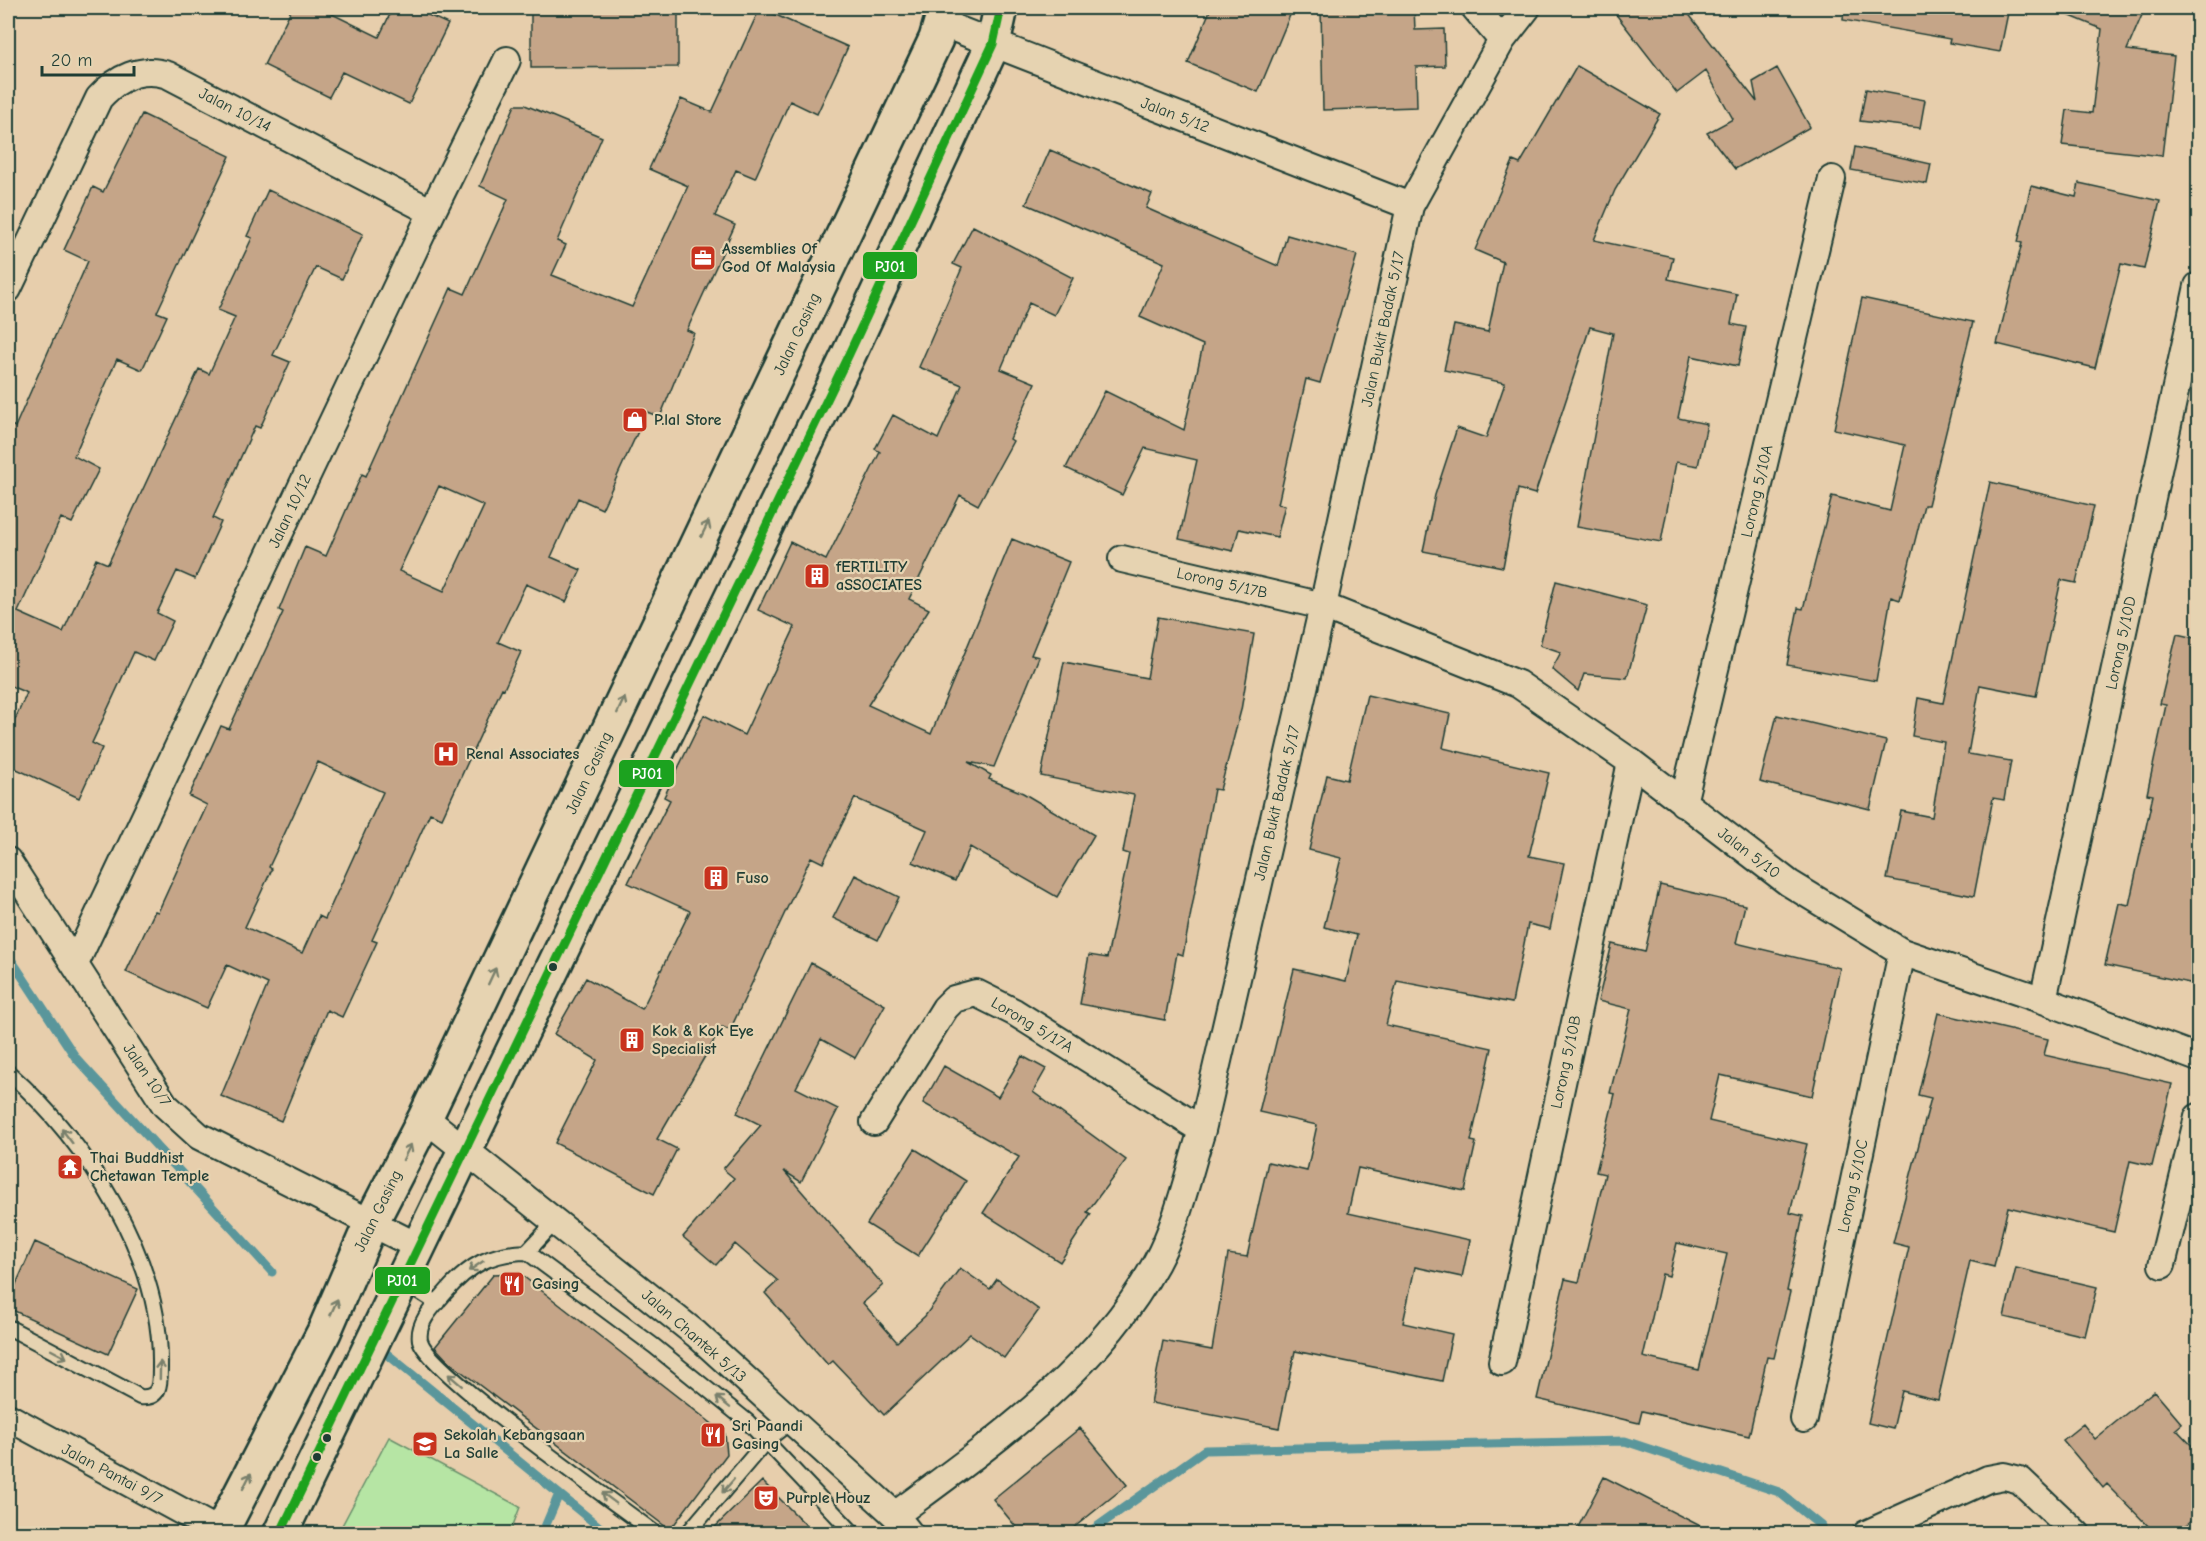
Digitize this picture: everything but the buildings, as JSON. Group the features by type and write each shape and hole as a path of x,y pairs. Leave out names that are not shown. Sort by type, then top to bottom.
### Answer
{"main road":[{"path":"280,1533 404,1282 849,354 993,44 1000,8"},
{"name":"Jalan Gasing","path":"220,1533 324,1332 371,1223 425,1118 802,325 936,39 943,15"}],"street":[{"path":"1475,8 1502,40"},
{"name":"Jalan Bukit Badak 5/17","path":"903,1524 1080,1364 1119,1319 1156,1263 1179,1203 1202,1130 1323,606 1410,206 1502,40 1527,8"},
{"name":"Jalan 5/12","path":"943,15 993,44 1410,206"},
{"name":"Jalan 10/12","path":"75,964 432,212 507,60"},
{"name":"Jalan 10/14","path":"8,289 99,98 115,81 134,73 158,72 168,75 432,212"},
{"name":"Lorong 5/10A","path":"1683,803 1832,179"},
{"name":"Lorong 5/10D","path":"2043,1000 2199,286"},
{"name":"Lorong 5/17B","path":"1122,559 1323,606"},
{"name":"Jalan 5/10","path":"1323,606 1518,684 1630,762 1789,883 1902,952 2043,1000 2199,1058"},
{"name":"Lorong 5/10B","path":"1502,1362 1630,762"},
{"name":"Jalan 10/7","path":"8,861 165,1105 199,1136 419,1247"},
{"name":"Lorong 5/10C","path":"1804,1419 1902,952"},
{"name":"Lorong 5/17A","path":"874,1122 945,1008 954,999 976,993 1014,1012 1202,1130"},
{"path":"2162,1265 2199,1117"},
{"name":"Jalan Chantek 5/13","path":"425,1118 696,1334 903,1524"},
{"name":"Jalan Pantai 9/7","path":"8,1417 206,1524 215,1533"},
{"path":"1866,1533 1966,1488 2004,1476 2026,1484 2078,1533"}],"lane":[{"path":"8,1072 42,1102 88,1162 134,1242 148,1277 157,1318 160,1384 157,1393 149,1398 140,1397 8,1327"},
{"path":"555,1222 527,1252 490,1256 471,1268 437,1303 420,1329 420,1340 430,1359 479,1401 656,1533"},
{"path":"527,1252 654,1346 748,1422 854,1533"},
{"path":"404,1282 437,1303"},
{"path":"687,1533 766,1441 791,1421"}],"green space":[{"path":"389,1437 520,1507 510,1533 338,1533"}],"waterway":[{"path":"8,955 76,1058 272,1272"},
{"path":"381,1349 608,1534"},
{"path":"1087,1534 1205,1450 1625,1441 1779,1492 1821,1526"},
{"path":"542,1534 559,1494"}],"transit line":[{"name":"PJ01","path":"280,1534 849,354 993,44 1001,8"}],"place":[{"name":"Assemblies Of God Of Malaysia","path":"703,258"},
{"name":"P.lal Store","path":"635,420"},
{"name":"fERTILITY aSSOCIATES","path":"817,576"},
{"name":"Renal Associates","path":"446,754"},
{"name":"Fuso","path":"716,878"},
{"name":"Kok & Kok Eye Specialist","path":"632,1040"},
{"name":"Thai Buddhist Chetawan Temple","path":"70,1167"},
{"name":"Gasing","path":"512,1284"},
{"name":"Sri Paandi Gasing","path":"713,1435"},
{"name":"Sekolah Kebangsaan La Salle","path":"425,1444"},
{"name":"Purple Houz","path":"766,1498"}]}
